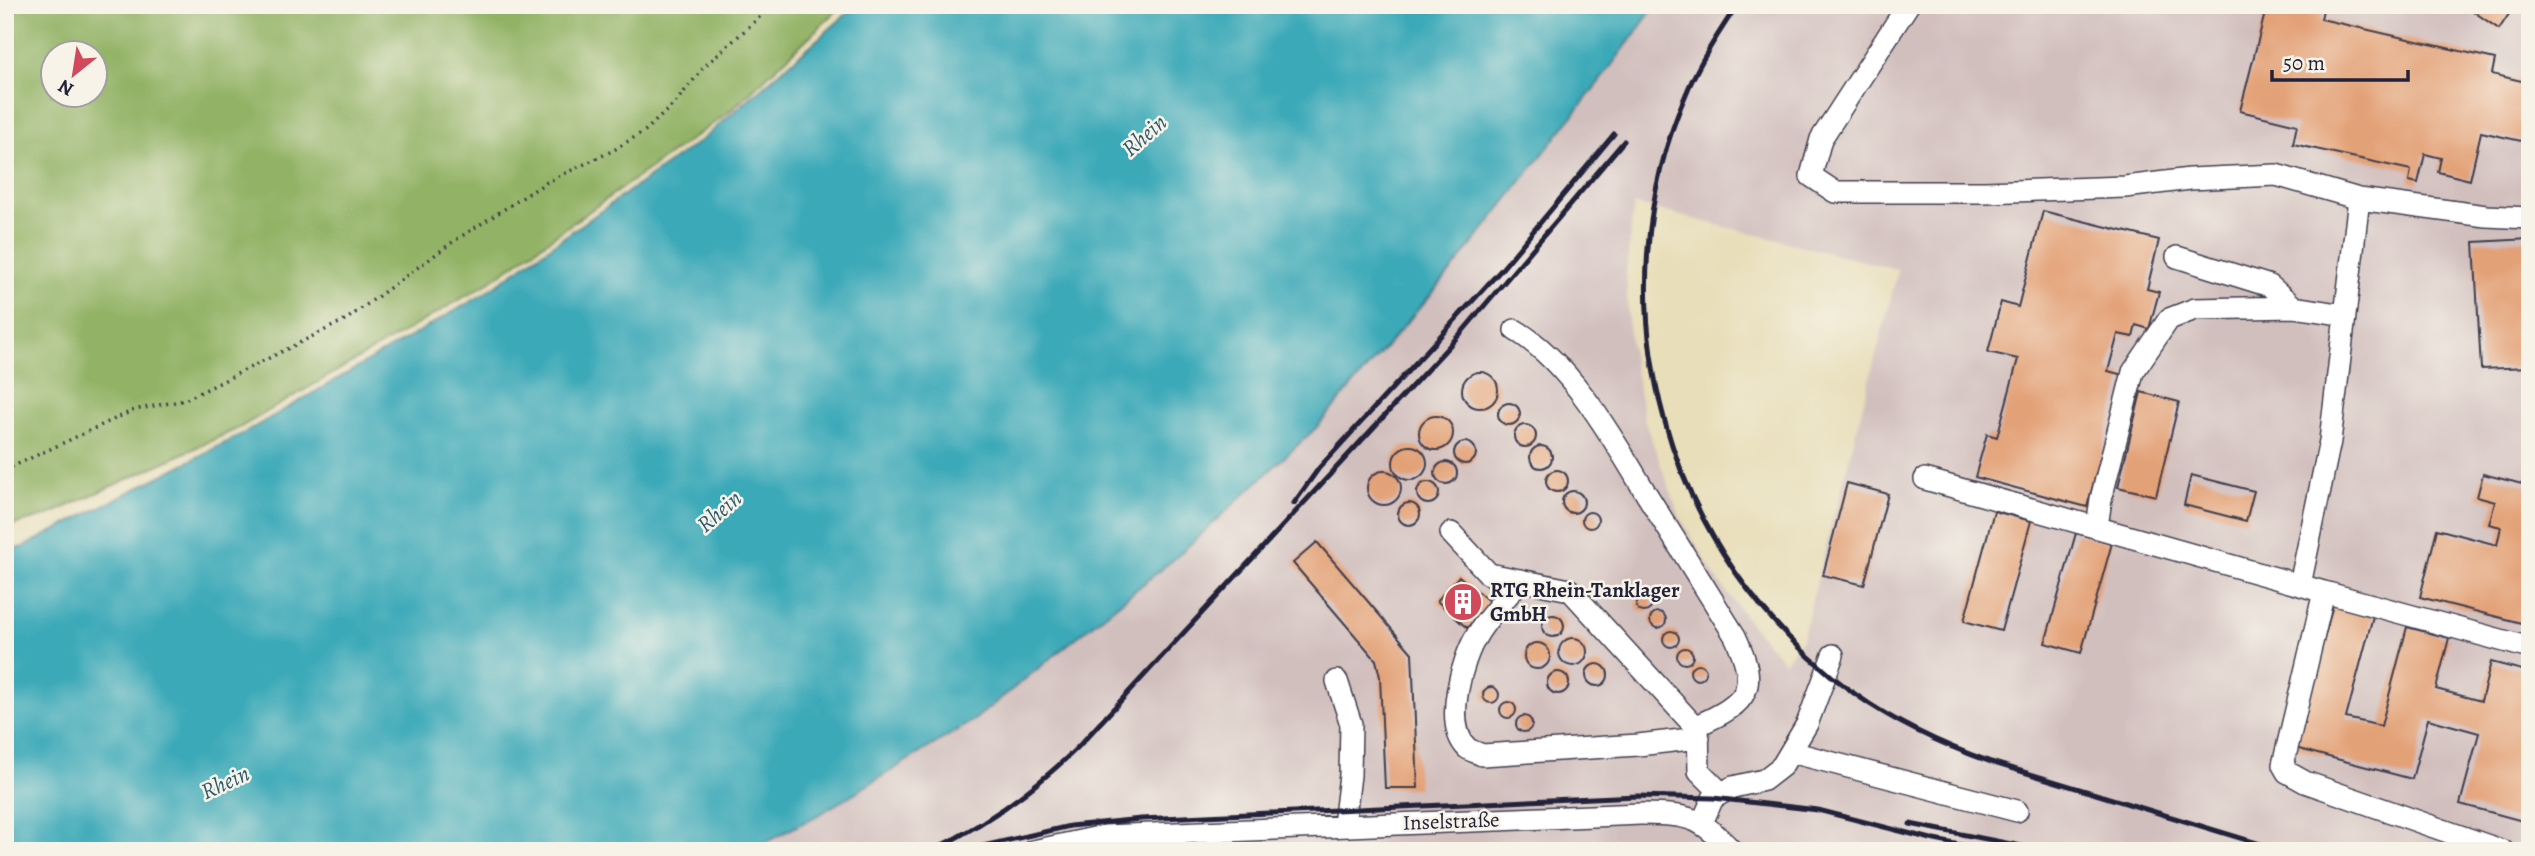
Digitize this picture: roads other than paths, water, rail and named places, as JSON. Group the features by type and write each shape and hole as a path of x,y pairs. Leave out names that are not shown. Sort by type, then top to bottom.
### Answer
{"street":[{"path":"1908,5 1821,139 1811,176 1835,192 1985,192 2125,187 2190,179 2276,175 2359,199 2486,216 2530,218"},
{"path":"2300,585 2330,441 2359,199"},
{"path":"2177,257 2270,286 2294,307"},
{"path":"2096,527 2133,372 2169,319 2195,309 2294,307 2345,315"},
{"path":"1515,330 1535,342 1558,363 1621,452 1735,636 1746,661 1749,682 1741,701 1698,725 1699,771 1721,793"},
{"path":"1925,479 2530,648"},
{"path":"1451,533 1489,574 1570,590 1698,734"},
{"path":"1521,580 1478,634 1468,652 1461,676 1455,717 1457,728 1467,748 1482,755 1638,745 1698,734"},
{"path":"2324,592 2283,765 2287,772 2305,782 2503,851"},
{"path":"1732,851 1702,822 1713,798 1734,786 1764,780 1782,766 1807,724 1833,655"},
{"path":"1337,681 1351,724 1350,775 1344,825"},
{"path":"1791,752 2017,811"},
{"name":"Inselstraße","path":"1033,851 1104,836 1344,825 1642,814 1681,815 1702,822"}],"water":[{"name":"Rhein","path":"857,5 1656,5 1452,270 1316,428 1174,559 974,720 820,814 749,851 5,851 5,551 23,547 242,434 482,295 704,138"}],"railway":[{"path":"1737,5 1705,55 1689,87 1661,169 1648,253 1649,337 1664,420 1693,498 1735,572 1789,637 1855,694 1921,733 1991,762 2283,851"},
{"path":"1294,503 1319,468 1501,270 1614,134"},
{"path":"930,851 1008,806 1077,748 1462,332 1624,141"},
{"path":"962,851 1070,826 1141,819 1637,796 1713,798 1818,810 1990,851"},
{"path":"1910,824 2047,851"}],"place":[{"name":"RTG Rhein-Tanklager GmbH","path":"1463,602"}]}
